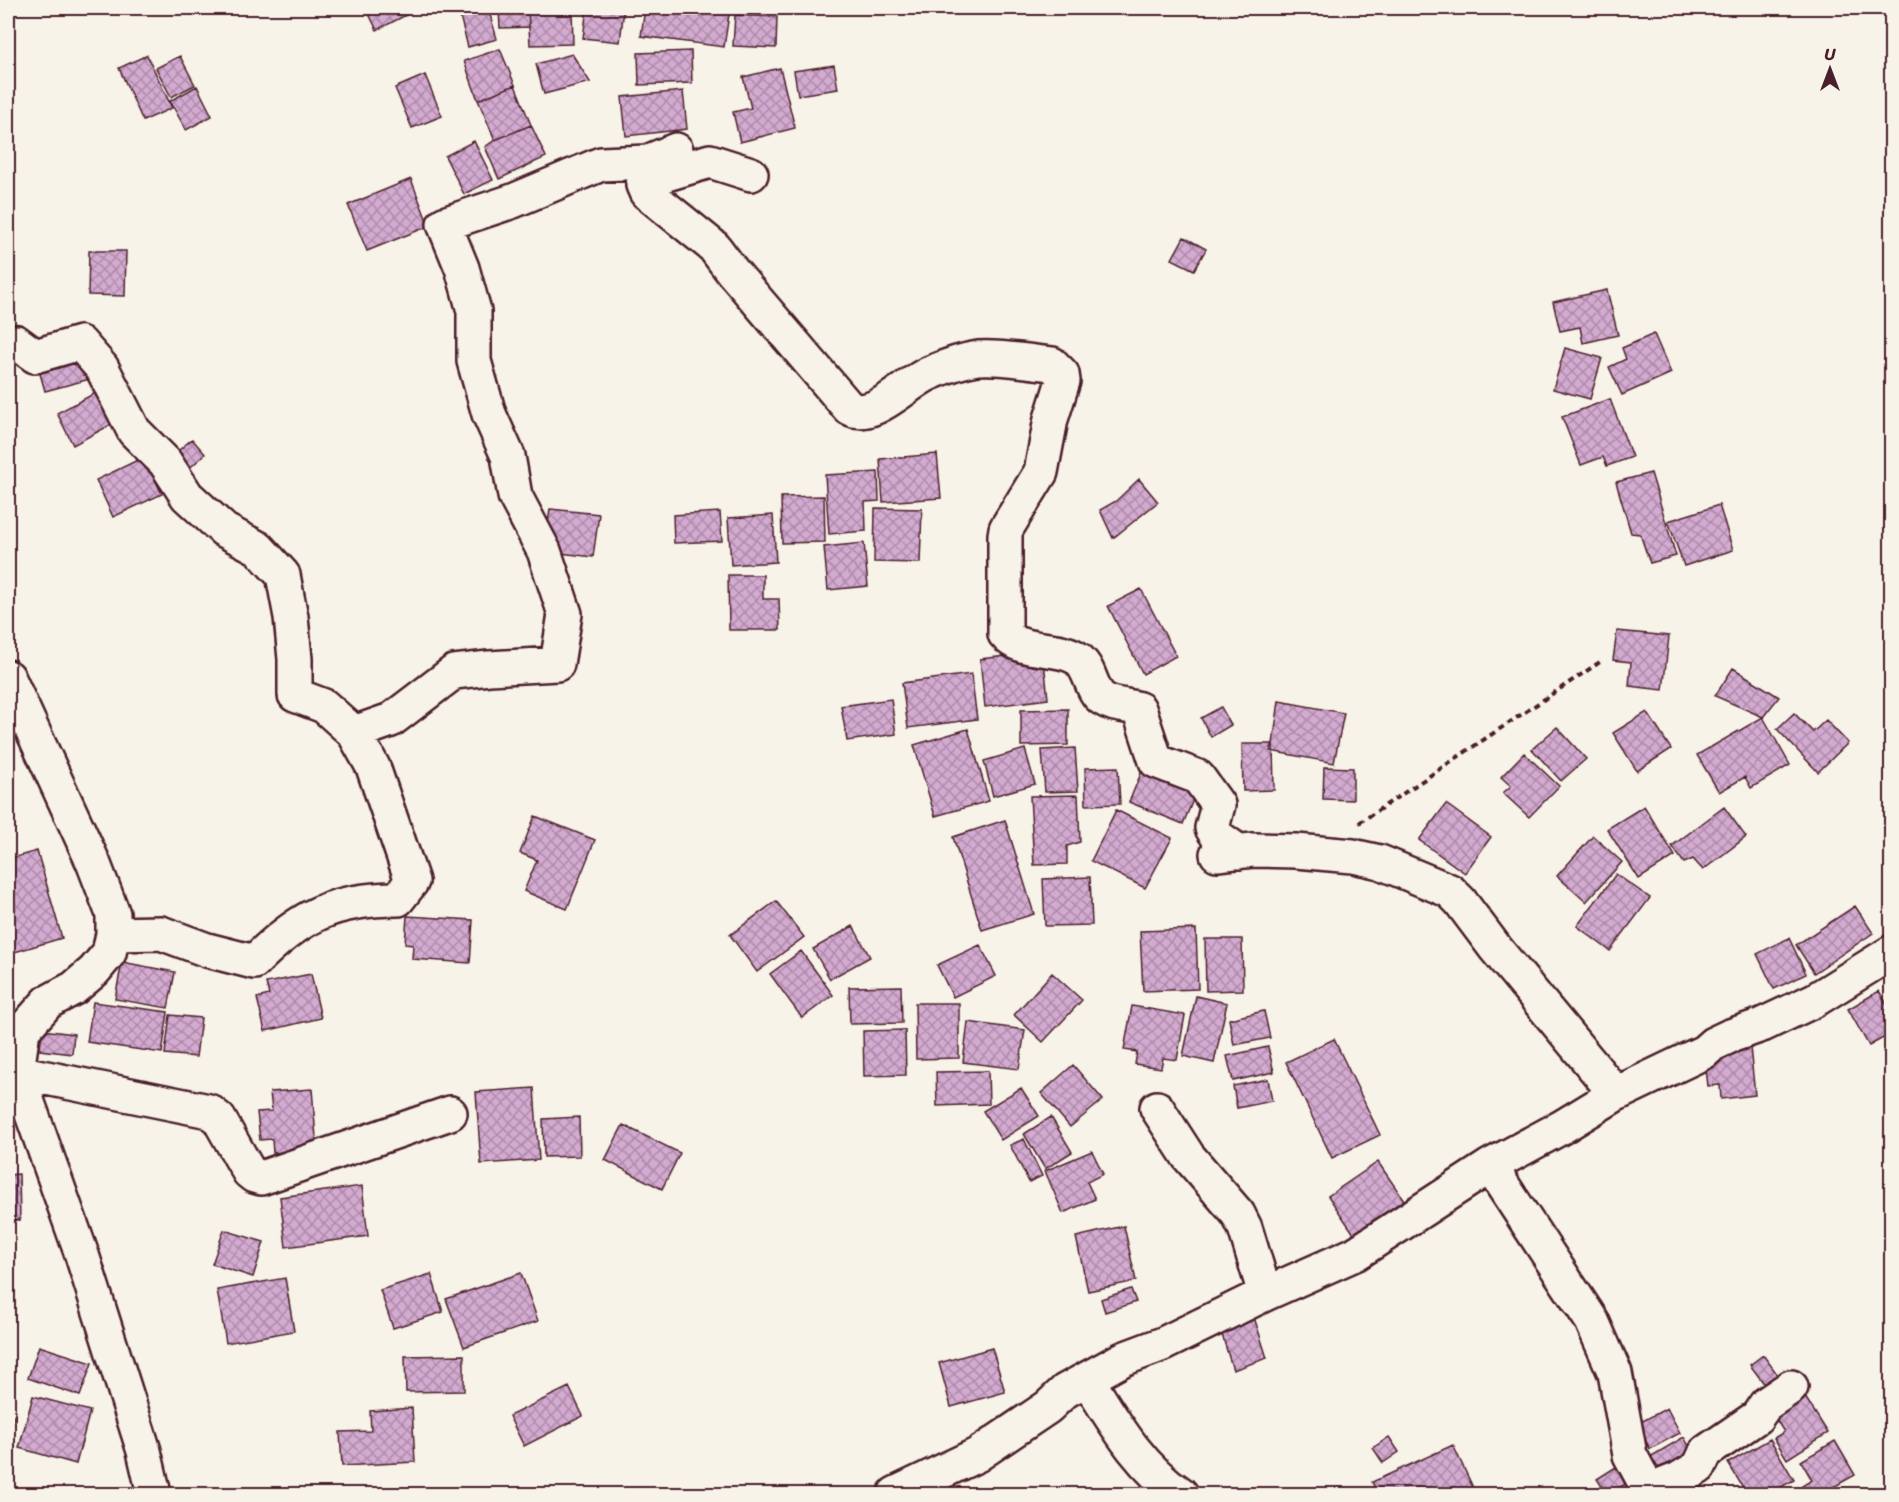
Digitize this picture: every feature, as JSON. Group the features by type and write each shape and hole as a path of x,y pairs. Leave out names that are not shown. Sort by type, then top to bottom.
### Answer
{"street":[{"path":"354,733 391,720 454,672 557,664 566,614 544,551 515,496 508,456 489,414 474,362 474,311 462,268 444,224 513,201 601,164 647,162 696,142 720,163"},
{"path":"751,174 710,161 645,181 644,189 714,247 739,280 849,408 855,412 867,411 928,374 979,358 1052,364 1062,374 1062,388 1051,418 1041,472 1006,529 1005,634 1014,642 1075,657 1086,667 1100,697 1112,703 1139,709 1156,761 1198,777 1218,805 1212,828 1224,854 1252,850 1353,856 1380,862 1450,891 1616,1094"},
{"path":"8,345 16,342 35,356 80,343 102,368 134,430 165,462 187,496 224,530 258,548 283,575 291,617 295,659 295,695 324,706 354,733 373,766 412,881 398,900 369,900 324,910 279,937 254,962 207,950 161,933 113,934"},
{"path":"8,677 93,862 113,914 113,934 109,953 94,971 74,988 48,1002 23,1030 17,1072 82,1255 144,1451 154,1494"},
{"path":"895,1494 977,1455 1048,1407 1065,1391 1123,1359 1162,1344 1355,1254 1490,1166 1562,1127 1616,1094 1704,1052 1713,1044 1762,1025 1815,1000 1892,952"},
{"path":"17,1072 209,1111 219,1119 249,1172 261,1178 450,1113"},
{"path":"1157,1108 1188,1156 1238,1214 1245,1227 1265,1294"},
{"path":"1490,1166 1592,1321 1615,1373 1630,1455 1650,1493 1699,1467 1706,1452 1757,1417 1766,1404 1791,1387"},
{"path":"1087,1379 1123,1436 1165,1484 1181,1494"}],"path":[{"path":"1315,852 1603,660"}],"building":[{"path":"366,8 412,8 414,11 377,30"},
{"path":"488,8 497,39 468,47 460,16"},
{"path":"499,8 528,8 529,27 500,28"},
{"path":"528,8 572,8 573,44 530,45"},
{"path":"587,8 624,8 620,42 583,38"},
{"path":"645,8 730,8 724,47 641,36"},
{"path":"735,15 777,17 776,48 733,46"},
{"path":"500,49 515,85 478,100 464,61"},
{"path":"691,51 692,83 639,85 638,53"},
{"path":"572,54 590,82 544,94 536,64"},
{"path":"147,55 172,108 143,121 119,68"},
{"path":"180,56 195,85 171,97 156,68"},
{"path":"834,65 838,89 798,95 794,71"},
{"path":"780,68 795,128 740,142 733,112 751,108 743,77"},
{"path":"425,75 442,116 412,128 395,88"},
{"path":"515,85 531,125 495,140 478,100"},
{"path":"197,86 212,116 186,130 170,101"},
{"path":"683,91 687,129 626,136 622,97"},
{"path":"531,125 546,157 499,179 485,147 495,140"},
{"path":"474,141 493,180 464,194 445,156"},
{"path":"411,179 429,226 367,251 348,205"},
{"path":"1184,237 1206,249 1194,270 1172,259"},
{"path":"89,251 126,251 125,296 88,295"},
{"path":"1607,290 1618,335 1583,343 1580,327 1560,331 1553,302"},
{"path":"1654,334 1671,373 1622,395 1609,367 1626,359 1622,348"},
{"path":"80,343 90,379 45,391 35,356"},
{"path":"1565,348 1602,358 1590,399 1553,389"},
{"path":"101,390 118,421 73,445 57,413"},
{"path":"1610,399 1632,457 1607,466 1603,457 1581,465 1562,417"},
{"path":"192,439 205,454 179,478 165,462"},
{"path":"937,454 941,498 883,502 880,459"},
{"path":"144,457 162,494 113,517 96,480"},
{"path":"878,472 879,501 865,502 866,531 829,534 825,475"},
{"path":"1651,473 1676,556 1650,563 1640,534 1631,533 1616,482"},
{"path":"1139,479 1158,502 1113,538 1100,510 1116,501"},
{"path":"824,496 825,542 782,543 781,497"},
{"path":"1719,505 1733,550 1684,566 1668,521"},
{"path":"875,508 922,509 920,563 874,562"},
{"path":"550,509 599,514 593,557 544,551"},
{"path":"720,512 722,541 674,543 673,515"},
{"path":"773,515 776,562 731,565 728,518"},
{"path":"864,543 868,586 828,590 824,547"},
{"path":"728,575 763,575 763,599 779,599 780,630 729,630"},
{"path":"1141,589 1176,656 1143,674 1108,606"},
{"path":"1617,631 1669,636 1663,690 1629,686 1631,662 1613,660"},
{"path":"1043,652 1048,699 985,707 980,659"},
{"path":"1733,668 1779,697 1763,717 1715,696"},
{"path":"971,674 977,719 908,728 902,683"},
{"path":"891,699 896,734 847,741 841,706"},
{"path":"1279,701 1344,713 1334,763 1270,751"},
{"path":"1221,707 1231,725 1211,737 1201,718"},
{"path":"1068,709 1068,745 1021,746 1021,710"},
{"path":"1647,712 1671,749 1637,771 1613,733"},
{"path":"1794,713 1813,732 1826,720 1848,743 1818,772 1777,729"},
{"path":"1763,717 1790,765 1751,788 1745,777 1719,792 1697,755"},
{"path":"1557,727 1586,759 1561,781 1532,749"},
{"path":"968,729 989,801 935,816 914,745"},
{"path":"1242,744 1273,744 1274,790 1243,791"},
{"path":"1075,748 1078,791 1045,792 1042,750"},
{"path":"1025,749 1035,784 993,796 984,761"},
{"path":"1524,753 1559,786 1529,817 1503,793 1511,786 1501,777"},
{"path":"1144,766 1198,788 1183,824 1129,802"},
{"path":"1118,767 1120,804 1086,805 1085,768"},
{"path":"1324,767 1353,768 1353,800 1323,799"},
{"path":"1078,795 1080,842 1067,846 1067,864 1034,865 1030,796"},
{"path":"1446,804 1491,837 1465,873 1419,840"},
{"path":"1644,806 1675,856 1639,879 1607,829"},
{"path":"1724,807 1746,837 1703,870 1693,859 1684,863 1672,846"},
{"path":"1116,810 1172,838 1145,888 1091,861"},
{"path":"535,816 595,840 567,909 524,891 537,860 520,853"},
{"path":"1005,820 1034,914 982,930 953,837"},
{"path":"1593,836 1622,862 1586,902 1557,876"},
{"path":"37,851 62,938 8,954 8,859"},
{"path":"1616,874 1650,898 1610,951 1577,926"},
{"path":"1090,877 1092,925 1045,926 1043,879"},
{"path":"776,901 804,937 757,972 730,935"},
{"path":"1855,906 1873,933 1814,973 1796,945"},
{"path":"407,916 473,920 470,963 412,959 413,945 405,944"},
{"path":"853,926 870,957 830,979 813,949"},
{"path":"1196,929 1198,989 1143,991 1140,931"},
{"path":"1789,938 1806,974 1774,989 1757,954"},
{"path":"1205,939 1242,939 1243,990 1206,991"},
{"path":"980,945 996,976 953,997 937,965"},
{"path":"801,951 833,995 802,1018 770,974"},
{"path":"122,962 175,972 168,1008 115,999"},
{"path":"1052,973 1082,1000 1043,1042 1014,1015"},
{"path":"311,974 321,1018 265,1031 257,998 269,995 266,983"},
{"path":"901,986 902,1023 850,1024 849,987"},
{"path":"1879,991 1892,1013 1892,1033 1869,1046 1848,1009"},
{"path":"1196,996 1227,1003 1214,1063 1183,1056"},
{"path":"93,1002 168,1012 162,1053 87,1042"},
{"path":"915,1003 959,1003 959,1058 916,1059"},
{"path":"1132,1006 1185,1015 1177,1060 1163,1058 1161,1068 1135,1064 1137,1052 1124,1050"},
{"path":"1264,1011 1270,1038 1234,1045 1229,1019"},
{"path":"170,1015 201,1018 196,1057 165,1054"},
{"path":"968,1022 1025,1030 1019,1069 963,1062"},
{"path":"42,1030 74,1034 72,1054 40,1050"},
{"path":"905,1030 906,1075 864,1076 863,1031"},
{"path":"1334,1039 1380,1135 1332,1158 1286,1062"},
{"path":"1268,1047 1274,1072 1233,1081 1227,1056"},
{"path":"1750,1047 1755,1095 1721,1099 1720,1085 1708,1086 1704,1052"},
{"path":"1073,1065 1103,1100 1070,1127 1041,1093"},
{"path":"988,1071 989,1104 937,1106 936,1072"},
{"path":"1268,1079 1272,1101 1237,1108 1233,1086"},
{"path":"534,1088 539,1160 481,1164 476,1092"},
{"path":"1021,1088 1039,1116 1001,1140 983,1111"},
{"path":"312,1089 317,1150 273,1153 272,1139 260,1140 257,1112 272,1111 270,1092"},
{"path":"579,1117 580,1156 544,1157 543,1119"},
{"path":"1051,1117 1072,1152 1045,1169 1024,1134"},
{"path":"623,1125 680,1153 662,1189 605,1160"},
{"path":"1024,1139 1042,1176 1029,1182 1010,1145"},
{"path":"1092,1151 1103,1174 1087,1182 1095,1199 1063,1213 1045,1171"},
{"path":"1378,1162 1404,1200 1354,1234 1328,1196"},
{"path":"19,1174 20,1220 8,1220 8,1175"},
{"path":"362,1186 368,1236 286,1247 280,1197"},
{"path":"1124,1226 1136,1281 1088,1291 1076,1237"},
{"path":"224,1230 264,1242 253,1277 212,1264"},
{"path":"521,1273 538,1321 464,1347 446,1299"},
{"path":"431,1274 443,1312 393,1328 380,1290"},
{"path":"285,1278 294,1331 226,1343 217,1290"},
{"path":"1131,1289 1136,1302 1105,1312 1101,1299"},
{"path":"1253,1314 1267,1358 1233,1370 1219,1325"},
{"path":"39,1346 92,1363 80,1396 28,1378"},
{"path":"992,1348 1005,1392 951,1407 939,1363"},
{"path":"464,1355 464,1391 406,1392 405,1356"},
{"path":"1763,1355 1778,1375 1765,1385 1750,1365"},
{"path":"569,1387 583,1416 524,1446 509,1416"},
{"path":"33,1396 90,1411 76,1464 19,1448"},
{"path":"1805,1397 1828,1433 1787,1459 1774,1438 1784,1432 1774,1416"},
{"path":"412,1408 415,1462 342,1466 340,1432 371,1431 370,1411"},
{"path":"1667,1408 1680,1433 1650,1449 1637,1424"},
{"path":"8,1416 14,1416 11,1443 8,1442"},
{"path":"1389,1437 1399,1452 1383,1463 1373,1448"},
{"path":"1684,1437 1697,1461 1663,1480 1650,1457"},
{"path":"1770,1439 1794,1480 1768,1494 1747,1494 1728,1463"},
{"path":"1835,1441 1855,1475 1821,1494 1807,1494 1802,1486 1812,1480 1801,1461"},
{"path":"1453,1445 1476,1494 1378,1494 1372,1482"},
{"path":"1619,1465 1630,1482 1607,1494 1597,1479"}]}
